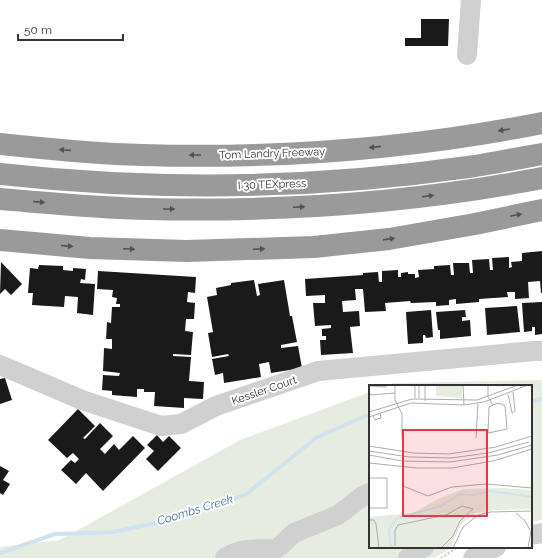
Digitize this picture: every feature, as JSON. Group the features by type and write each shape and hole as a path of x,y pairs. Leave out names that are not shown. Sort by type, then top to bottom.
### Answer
{"highway":[{"name":"Tom Landry Freeway","path":"0,144 142,155 297,154 450,138 542,123"},
{"name":"I 30 TEXpress","path":"0,174 36,178 194,186 298,183 469,167 542,154"},
{"path":"0,199 69,205 147,209 304,207 380,202 450,193 542,178"},
{"path":"0,240 90,248 187,251 314,247 389,239 476,224 542,210"}],"street":[{"path":"467,55 471,0"},
{"name":"Kessler Court","path":"0,365 82,400 162,426 181,424 216,406 318,371 542,351"},
{"path":"225,558 244,550 276,549 294,533 338,515 363,496 369,493"},
{"path":"532,535 542,533"},
{"path":"408,558 423,548"},
{"path":"473,558 494,548"}],"path":[{"path":"440,558 456,548"}],"shaded area":[{"path":"542,380 542,520 532,522 532,385 388,385 394,383"},
{"path":"369,392 369,548 451,548 434,558 0,558 0,547 60,540 240,440"}],"building":[{"path":"421,19 449,19 448,46 405,46 405,38 421,38"},
{"path":"542,251 542,293 540,281 528,282 529,298 515,299 515,292 507,292 508,297 479,299 479,302 456,304 456,299 449,300 449,305 436,306 436,302 411,303 410,301 385,303 386,311 365,312 363,289 355,289 356,300 342,301 343,312 359,311 360,326 350,327 353,353 321,355 320,340 326,340 326,336 322,336 322,329 331,328 331,325 315,326 313,303 325,303 325,295 306,296 305,279 363,275 363,273 378,272 379,282 382,282 382,271 398,270 398,277 401,277 401,273 408,272 408,274 415,274 415,278 419,277 418,270 434,269 434,266 450,265 451,275 454,275 453,263 469,263 470,273 473,273 472,260 489,259 490,270 493,270 492,258 509,257 509,268 512,267 511,262 522,261 522,253"},
{"path":"1,262 22,284 11,295 5,289 0,294"},
{"path":"39,265 63,266 63,270 73,271 73,268 86,269 85,280 81,279 80,283 95,284 93,315 77,313 78,297 65,296 64,307 32,305 33,293 28,293 30,268 38,269"},
{"path":"98,271 196,277 195,293 188,292 187,302 195,303 194,319 186,319 185,331 193,332 191,355 173,354 173,356 191,357 189,381 204,382 203,399 184,398 184,408 154,406 155,392 144,392 144,389 137,389 137,397 112,395 112,391 102,390 103,375 119,376 120,373 103,371 104,348 112,349 112,339 106,339 107,322 111,323 112,307 120,307 120,304 116,304 117,298 112,297 113,290 97,289"},
{"path":"254,280 257,296 260,295 258,284 284,280 290,316 292,316 297,342 281,345 281,348 298,346 302,368 271,373 269,362 259,364 261,377 224,383 223,373 215,375 212,359 229,356 228,354 212,357 208,333 213,332 207,297 217,295 216,288 231,285 231,283"},
{"path":"542,302 542,334 535,335 535,327 532,327 532,331 524,332 522,303"},
{"path":"517,306 520,332 487,335 485,308"},
{"path":"431,310 433,337 426,338 425,335 423,335 423,343 408,344 406,312"},
{"path":"465,310 466,317 462,317 462,321 470,320 471,336 440,339 440,330 438,330 436,312"},
{"path":"5,378 12,400 0,404 0,379"},
{"path":"78,409 95,426 83,438 85,439 100,423 113,436 100,449 105,454 114,444 119,450 133,436 145,448 103,491 86,473 76,484 61,470 71,460 75,463 79,459 73,453 67,458 48,440"},
{"path":"157,435 163,442 169,436 181,448 158,471 146,459 154,451 147,445"},
{"path":"0,466 9,471 3,480 10,484 3,495 0,493"}],"waterway":[{"name":"Coombs Creek","path":"532,402 542,399"},
{"name":"Coombs Creek","path":"0,553 55,534 114,532 155,523 245,495 316,438 365,416 369,416"}]}
